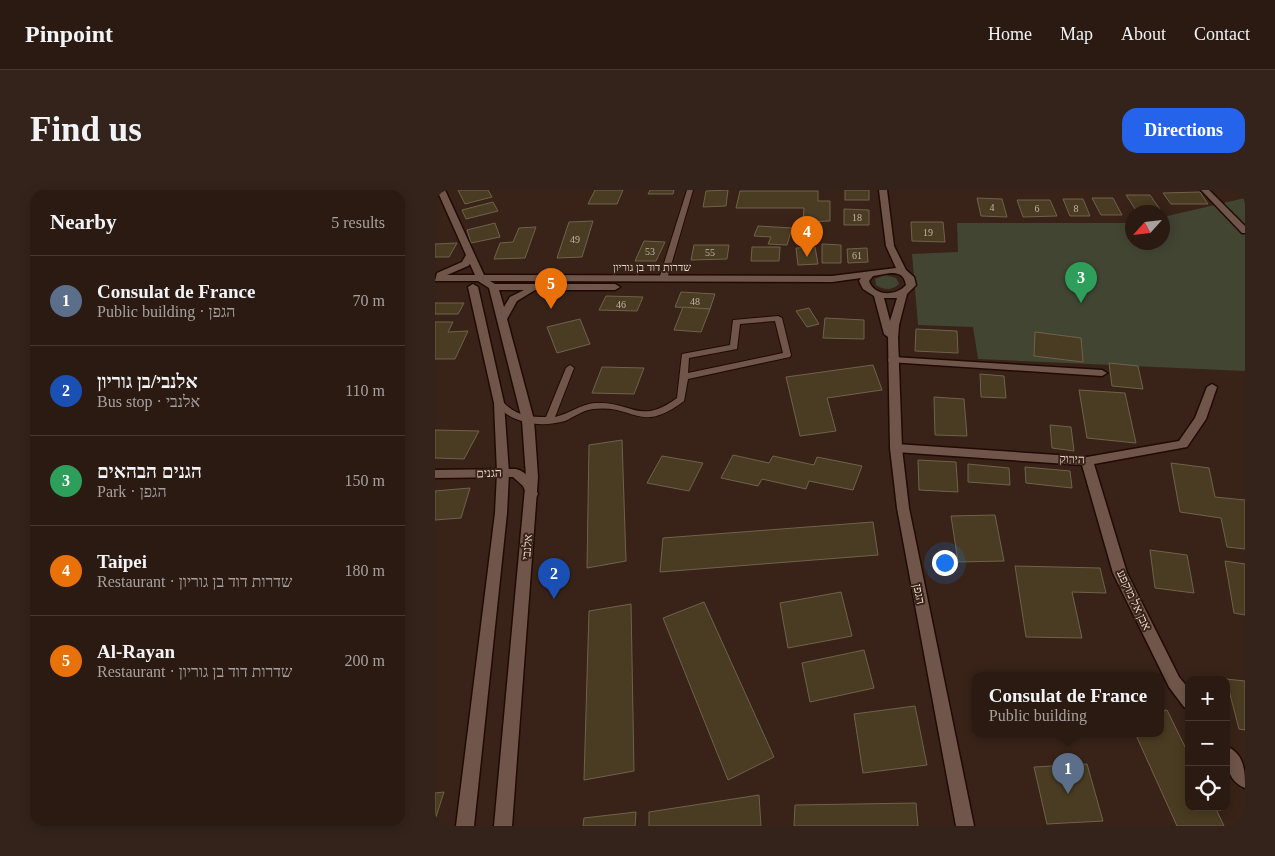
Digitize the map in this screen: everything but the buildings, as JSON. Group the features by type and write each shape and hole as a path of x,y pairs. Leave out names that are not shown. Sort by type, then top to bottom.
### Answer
{"street":[{"path":"441,190 481,279 493,287"},
{"path":"883,190 890,246 903,273"},
{"path":"1205,190 1245,230"},
{"path":"890,246 884,270 903,273"},
{"path":"435,277 458,269 465,264 470,256"},
{"name":"שדרות דוד בן גוריון","path":"435,277 481,279 832,279 884,270"},
{"name":"הגפן","path":"903,273 911,281 911,286 903,293 894,325 893,360 896,448 903,508 965,826"},
{"path":"869,274 864,281 866,287 879,296 903,293"},
{"path":"465,826 500,522 503,473 499,403 473,287 481,279"},
{"name":"שדרות דוד בן גוריון","path":"435,287 538,288 840,285 866,287"},
{"name":"אלנבי","path":"493,287 503,318 528,420 532,494 503,826"},
{"path":"503,318 513,299 526,291 538,288"},
{"name":"הגפן","path":"879,296 893,360"},
{"path":"893,360 1103,373"},
{"name":"הירוק","path":"896,448 1087,461 1183,444 1200,419 1212,387"},
{"name":"אבן אל מוקפע","path":"1087,461 1120,573 1174,682 1185,697"},
{"name":"הגנים","path":"435,474 503,473 521,475 528,484 532,494"},
{"path":"1230,759 1245,780"}],"lane":[{"path":"663,279 690,190"},
{"path":"499,403 509,414 528,420 564,419 577,411 602,405 643,416 654,414 674,405 681,399 685,356 734,348 736,322 778,318 787,355 684,377"},
{"path":"549,420 570,368"}],"green space":[{"path":"1245,198 1245,371 978,359 973,327 918,325 912,254 958,252 957,223 1125,223 1125,250 1170,250 1170,215"},
{"path":"885,275 896,278 899,284 887,289 876,285 875,279"}],"place":[{"name":"Taipei","path":"807,257"},
{"name":"הגנים הבהאים","path":"1081,303"},
{"name":"Al-Rayan","path":"551,309"},
{"name":"אלנבי/בן גוריון","path":"554,599"},
{"name":"Consulat de France","path":"1068,794"}]}
